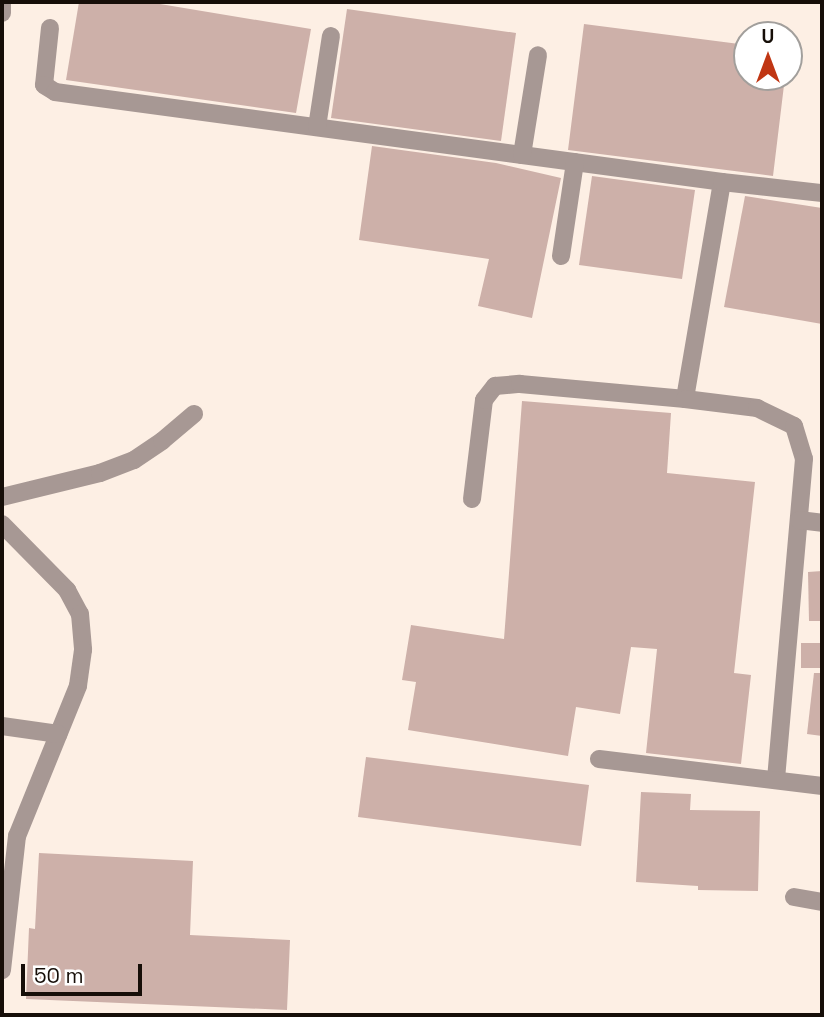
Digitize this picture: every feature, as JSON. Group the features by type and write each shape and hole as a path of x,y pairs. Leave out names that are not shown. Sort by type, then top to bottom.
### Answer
{"street":[{"path":"2,2 2,13"},
{"path":"50,28 44,85 55,92 822,193"},
{"path":"317,127 331,36"},
{"path":"522,155 538,55"},
{"path":"561,256 575,162"},
{"path":"685,399 722,181"},
{"path":"472,499 484,400 495,386 520,384 757,408 794,426 804,459 776,780"},
{"path":"2,497 100,473 134,460 162,442 194,414"},
{"path":"799,520 822,523"},
{"path":"2,524 56,576 80,614 83,650 78,686 18,836 2,970"},
{"path":"2,726 58,734"},
{"path":"599,759 822,786"},
{"path":"794,897 822,902"}],"building":[{"path":"79,2 148,2 311,29 296,113 66,80"},
{"path":"347,9 516,33 501,141 331,118"},
{"path":"584,24 733,43 733,91 783,91 773,176 568,150"},
{"path":"372,146 496,163 561,178 532,318 478,306 489,259 359,240"},
{"path":"592,176 695,190 682,279 579,265"},
{"path":"745,196 822,208 822,324 724,307"},
{"path":"522,401 671,413 667,473 755,482 734,673 751,675 741,764 646,753 657,649 631,647 620,714 576,707 568,756 408,730 416,682 402,680 411,625 504,639"},
{"path":"822,571 822,621 809,621 808,572"},
{"path":"801,643 820,643 821,668 801,668"},
{"path":"814,673 822,673 822,736 807,734"},
{"path":"366,757 589,785 581,846 358,817"},
{"path":"641,792 691,794 690,810 760,811 758,891 698,890 698,886 636,882"},
{"path":"39,853 193,861 190,935 290,940 287,1010 26,999 29,928 35,929"}]}
